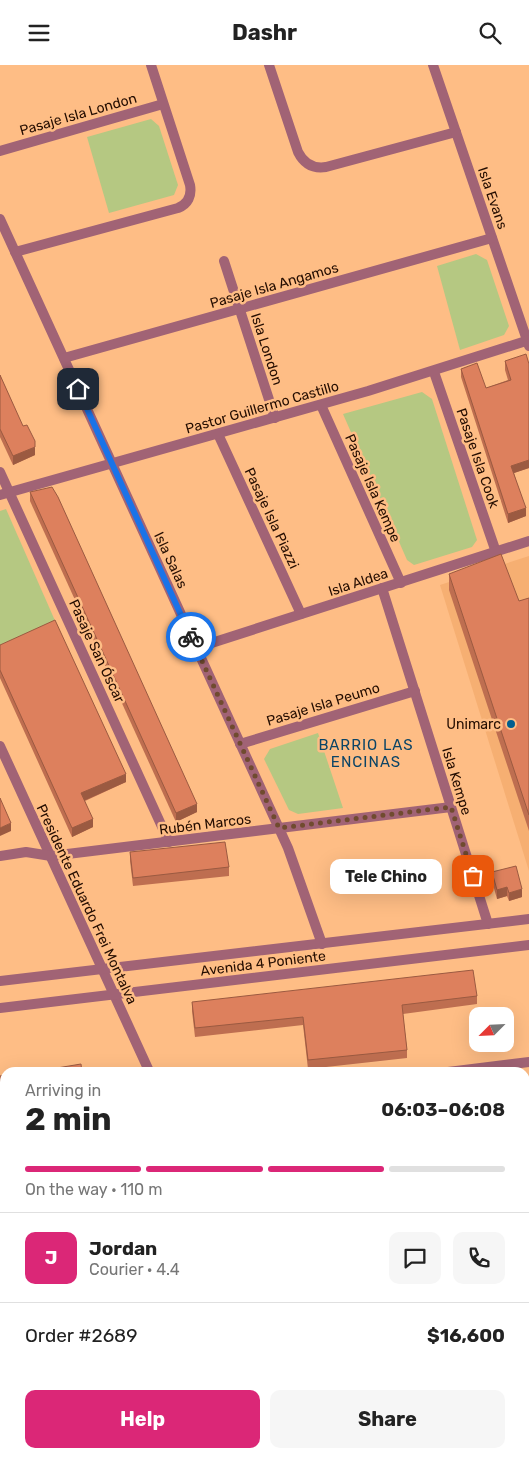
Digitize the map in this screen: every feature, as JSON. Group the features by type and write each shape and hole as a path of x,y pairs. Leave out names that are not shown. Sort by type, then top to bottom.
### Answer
{"street":[{"path":"15,252 178,208 186,203 191,195 190,185 151,65"},
{"path":"270,65 301,157 314,167 326,167 456,132"},
{"name":"Isla Evans","path":"433,65 528,342"},
{"name":"Pasaje Isla London","path":"0,151 163,104"},
{"name":"Isla Salas","path":"0,219 279,828 298,874 322,944"},
{"name":"Pasaje Isla Angamos","path":"64,358 492,238"},
{"name":"Isla London","path":"224,261 275,418"},
{"name":"Pastor Guillermo Castillo","path":"5,493 321,405 528,342"},
{"name":"Pasaje Isla Cook","path":"434,372 496,552"},
{"name":"Pasaje Isla Kempe","path":"321,405 401,583"},
{"name":"Pasaje Isla Piazzi","path":"218,434 301,614"},
{"name":"Pasaje San Óscar","path":"0,472 5,493 169,842"},
{"name":"Isla Aldea","path":"196,648 529,541"},
{"name":"Isla Kempe","path":"382,588 488,924"},
{"name":"Pasaje Isla Peumo","path":"240,744 415,691"},
{"name":"Presidente Eduardo Frei Montalva","path":"0,746 147,1067"},
{"name":"Rubén Marcos","path":"0,856 26,852 51,856 451,807"},
{"name":"Avenida 4 Poniente","path":"0,981 529,919"},
{"name":"Avenida 4 Poniente","path":"0,1007 529,945"},
{"path":"484,1067 529,1061"}],"shaded area":[{"name":"Unimarc","path":"529,556 529,871 440,585"}],"green space":[{"path":"151,119 159,126 178,185 174,195 109,213 87,137"},
{"path":"476,254 487,260 509,326 504,335 460,350 437,266"},
{"path":"422,392 432,399 477,540 472,547 414,565 407,560 343,414"},
{"path":"6,509 56,623 0,648 0,511"},
{"path":"318,733 343,808 298,814 289,810 264,759 270,749"}],"building":[{"path":"526,354 529,364 529,460 511,466 526,508 508,514 461,369 477,363 486,388 511,380 505,361"},
{"path":"0,375 23,426 27,425 35,441 35,447 13,456 0,429"},
{"path":"52,487 197,804 176,813 30,492"},
{"name":"Unimarc","path":"501,554 519,601 529,598 529,815 449,574"},
{"path":"55,620 126,774 81,793 93,819 72,828 0,670 0,645"},
{"path":"0,798 11,823 0,828"},
{"path":"225,842 229,867 133,878 130,852"},
{"path":"516,866 522,889 509,893 507,887 497,890 492,872"},
{"path":"473,970 477,996 402,1005 407,1050 308,1060 303,1017 195,1028 192,1002"},
{"path":"81,1064 81,1067 63,1067"}],"way so far":[{"path":"191,637 279,828 451,807 473,876"}],"place":[{"name":"Unimarc","path":"511,724"},
{"name":"Tele Chino","path":"473,876"}],"district":[{"name":"BARRIO LAS ENCINAS","path":"366,754"}],"route":[{"path":"78,389 191,637"}]}
